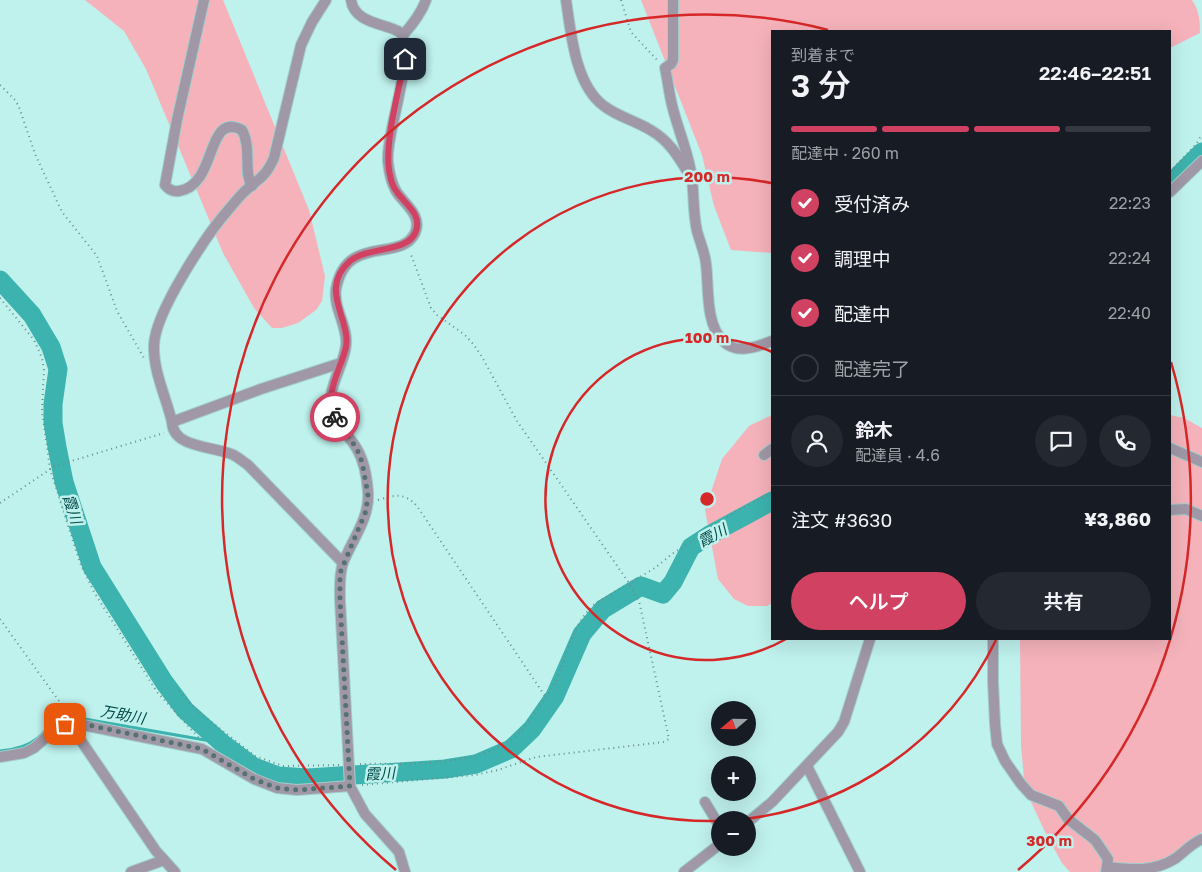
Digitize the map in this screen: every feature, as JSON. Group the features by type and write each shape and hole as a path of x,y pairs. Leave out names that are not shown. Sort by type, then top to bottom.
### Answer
{"street":[{"path":"204,0 166,185 168,189 175,191 192,186 204,170 218,134 226,128 232,127 242,130 246,141 249,179 252,186"},
{"path":"326,0 312,22 301,45 274,158 265,175 243,192 215,225 164,310 154,344 156,368 176,436 187,442 232,454 243,461 343,563"},
{"path":"351,0 353,8 361,17 398,30 403,35 405,59 388,159 391,182 396,192 415,215 416,232 404,245 367,252 349,262 339,277 336,293 337,306 346,336 346,345 331,394 334,414 357,449 362,462 368,494 368,502 357,536 340,573 350,784 365,814 399,852 405,872"},
{"path":"403,35 423,10 426,0"},
{"path":"566,0 575,56 586,87 603,106 653,131 674,150 692,178"},
{"path":"673,0 673,60 666,68 672,108 692,178 697,230 706,263 708,299 712,321 718,335 729,345 749,349 771,342"},
{"path":"1171,191 1202,162"},
{"path":"172,426 261,389 341,363"},
{"path":"1171,448 1202,462"},
{"path":"1171,510 1186,509 1202,516"},
{"path":"756,815 772,802 807,766 834,737 844,722 870,640"},
{"path":"993,640 996,730 998,744 1005,761 1031,795 1059,806 1068,819 1095,840 1108,859 1107,870 1153,870 1176,859 1191,845 1202,840"},
{"path":"0,757 24,753 34,748 68,719 202,749 254,779 277,788 298,790 350,784"},
{"path":"68,719 156,851 174,872"},
{"path":"807,766 860,872"},
{"path":"705,802 711,812"},
{"path":"684,872 711,851"},
{"path":"131,872 164,860"}],"path":[{"path":"621,0 631,32 653,57 666,68"},
{"path":"0,85 19,106 35,154 62,212 97,256 116,311 146,361 152,368 156,368"},
{"path":"1171,171 1197,143 1202,134"},
{"path":"350,784 475,775 498,770 536,756 667,741 668,739 637,596 517,421 482,356 465,335 437,315 431,308 414,260 404,245"},
{"path":"0,298 34,340 42,358 44,370 42,411 50,468 74,545 94,592 157,692 197,736"},
{"path":"0,503 50,468 172,426"},
{"path":"179,691 196,710 255,756 283,766 349,767 455,761 494,749 522,730 546,697 558,676 570,641 580,620 596,603 655,568 672,554 735,512 771,494"},
{"path":"368,502 387,497 404,496 417,506 546,697"},
{"path":"0,619 64,708 68,719"}],"shaded area":[{"path":"85,0 223,0 309,210 325,276 322,301 316,310 298,323 282,328 272,328 254,308 223,253 146,69 124,31"},
{"path":"641,0 1192,0 1199,15 1200,33 1171,48 1171,30 771,30 771,253 731,250 714,206 702,155"},
{"path":"771,415 771,604 767,606 748,606 734,599 718,579 705,510 722,459 749,426"},
{"path":"1171,415 1184,418 1202,428 1202,832 1161,862 1135,872 1070,872 1062,863 1045,832 1025,789 1021,746 1020,640 1171,640"}],"waterway":[{"name":"霞川","path":"1171,183 1202,152"},
{"name":"霞川","path":"0,280 32,315 51,347 58,369 53,404 53,423 57,447 64,482 92,567 164,682 185,710 222,743 254,767 278,776 308,778 445,769 476,764 511,749 532,729 555,696 582,634 603,609 641,586 663,594 673,582 691,547 771,502"},
{"name":"万助川","path":"0,751 25,746 38,738 52,723 60,719 73,717 222,743"}],"way so far":[{"path":"65,724 88,725 202,749 254,779 277,788 298,790 350,786 340,573 366,511 368,494 362,462 357,449 335,417"}],"route":[{"path":"335,417 331,394 346,345 346,336 337,306 336,293 339,277 349,262 357,257 367,252 404,245 416,232 415,215 396,192 391,182 388,159 388,148 405,59"}]}
